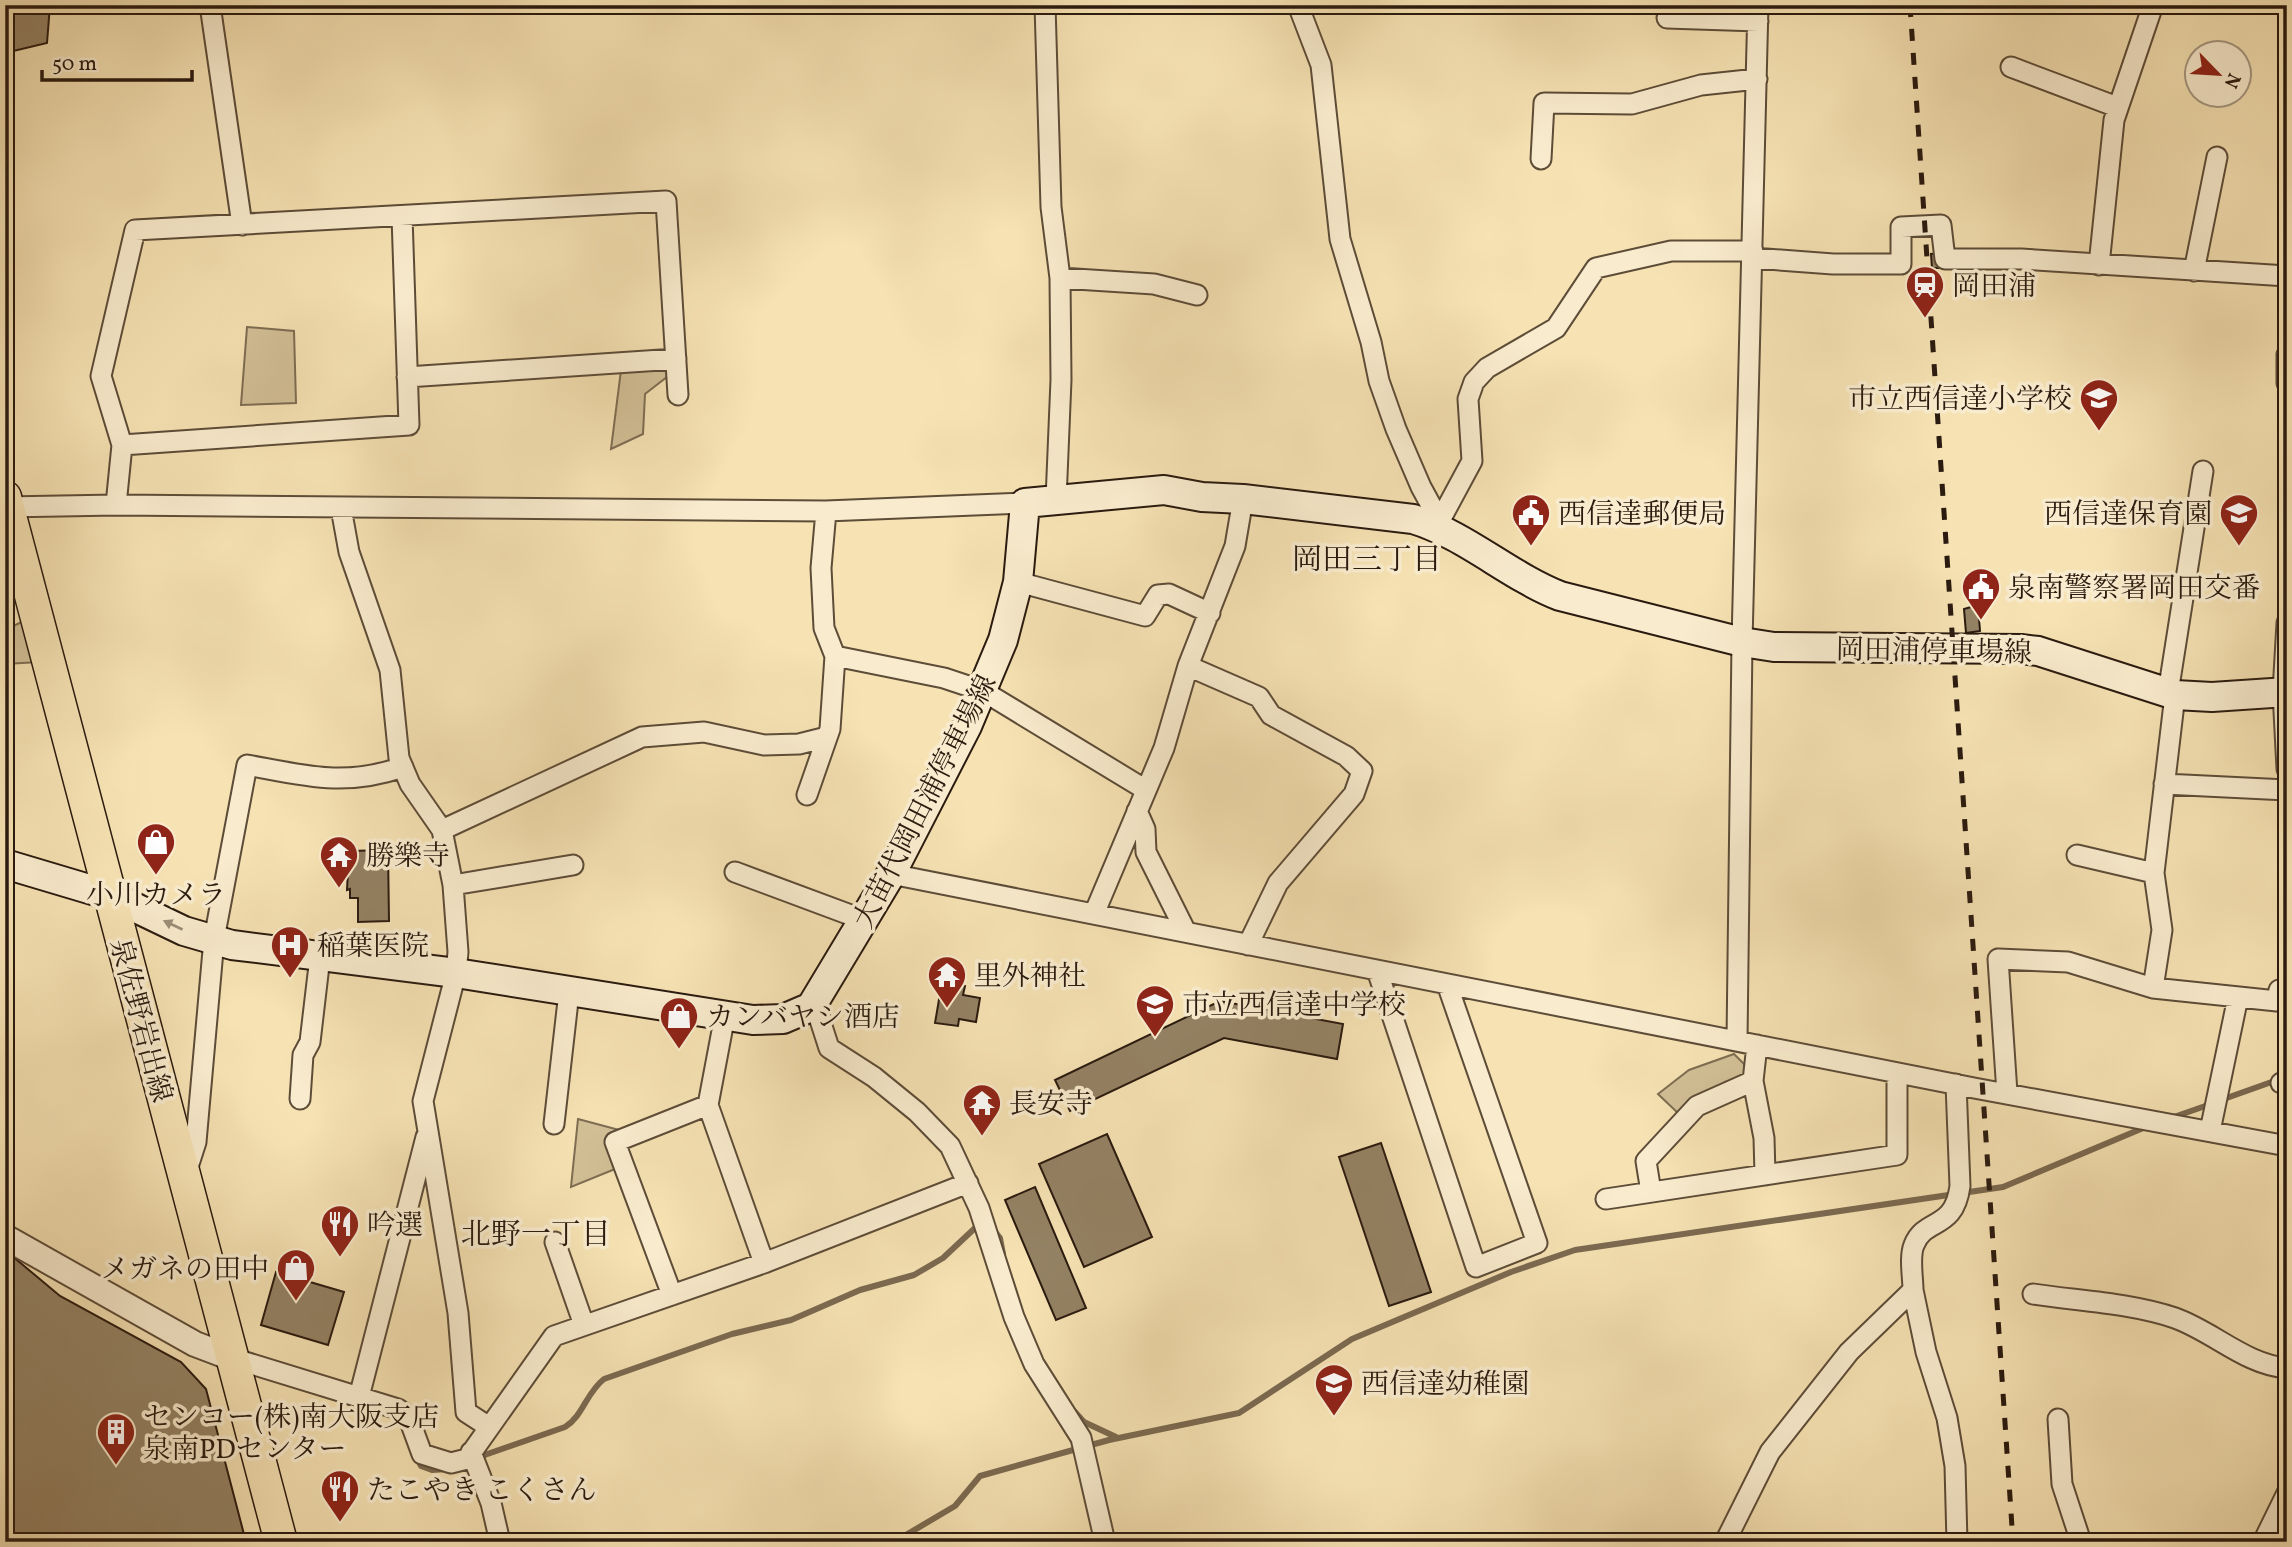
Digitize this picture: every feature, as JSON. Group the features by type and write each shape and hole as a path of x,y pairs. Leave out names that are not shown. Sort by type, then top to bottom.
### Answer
{"main road":[{"path":"1025,503 1164,490 1202,497 1361,511 1438,523 1534,586 1560,596 1742,642"},
{"name":"大苗代岡田浦停車場線","path":"5,864 109,895 184,931 232,945 456,973 753,1020 783,1019 811,1007 818,996 891,874 983,691 1003,640 1018,582 1025,503"},
{"name":"泉佐野岩出線","path":"6,504 281,1542"},
{"name":"岡田浦停車場線","path":"1742,642 1774,647 1866,650 2021,649 2038,651 2171,694 2212,697 2285,692"}],"street":[{"path":"210,5 242,225"},
{"path":"1045,5 1051,207 1060,278 1061,380 1056,500"},
{"path":"1298,5 1321,65 1340,239 1387,405 1438,523"},
{"path":"2099,265 2116,107 2147,7"},
{"path":"1667,18 1691,12 1758,13 1742,642 1737,1041"},
{"path":"2011,67 2116,107"},
{"path":"1541,159 1544,103 1632,104 1701,85 1757,79"},
{"path":"2194,271 2217,157"},
{"path":"116,505 122,445 101,376 135,230 666,201 678,395"},
{"path":"122,445 409,425 402,216"},
{"path":"1438,523 1472,461 1468,399 1474,382 1487,368 1556,328 1596,268 1671,251 1753,255 1833,264 1902,264 1900,227 1941,225 1945,260 2021,260 2287,276"},
{"path":"1060,278 1154,284 1197,295"},
{"path":"2287,355 2287,383"},
{"path":"407,377 677,359"},
{"path":"2153,988 2162,930 2154,873 2171,694 2203,471"},
{"path":"1094,914 1164,748 1188,666 1235,546 1242,499"},
{"path":"6,504 826,512 1025,503"},
{"path":"341,508 349,552 390,670 399,758 410,784 442,830 453,885 458,952 456,973 423,1101 458,1313 466,1412 489,1427"},
{"path":"807,795 827,737 835,656 824,628 821,568 826,512"},
{"path":"1018,582 1145,616 1158,595 1169,594 1210,612"},
{"path":"2287,623 2287,769"},
{"path":"835,656 944,678 983,691 1146,790"},
{"path":"1188,666 1259,697 1270,715 1346,756 1362,771 1354,793 1278,883 1248,944"},
{"path":"442,830 642,737 704,732 764,745 799,744 827,737"},
{"path":"184,1178 196,1142 214,939 247,765 348,780 403,767"},
{"path":"2164,784 2287,790"},
{"path":"1137,811 1145,829 1146,852 1186,932"},
{"path":"2077,855 2154,873"},
{"path":"453,885 573,865"},
{"path":"734,872 864,920"},
{"path":"891,874 1897,1073 2287,1146"},
{"path":"300,1099 303,1055 310,1042 320,957"},
{"path":"2007,1093 1998,959 2068,962 2153,988 2277,1000 2279,990 2287,990"},
{"path":"1377,970 1476,1267 1538,1243 1447,984"},
{"path":"554,1124 569,992"},
{"path":"818,996 820,1020 829,1048 874,1077 918,1112 950,1146 979,1208 1014,1317 1034,1364 1081,1438 1105,1542"},
{"path":"2210,1131 2238,997"},
{"path":"725,1015 708,1105 764,1263"},
{"path":"1756,1045 1753,1081 1764,1138 1765,1175"},
{"path":"1606,1199 1897,1155 1897,1073"},
{"path":"1651,1192 1646,1161 1697,1106 1753,1081"},
{"path":"1956,1084 1961,1186 1958,1202 1949,1217 1921,1234 1913,1246 1913,1290 1926,1352 1939,1387 1949,1430 1955,1466 1957,1542"},
{"path":"672,1295 615,1142 708,1105"},
{"path":"359,1397 428,1129"},
{"path":"5,1237 195,1344 232,1359 398,1409 408,1416 422,1454 434,1460 451,1463 467,1459 554,1336 764,1263 968,1183"},
{"path":"555,1242 584,1325"},
{"path":"1725,1542 1770,1452 1849,1352 1913,1290"},
{"path":"2033,1294 2174,1318 2208,1332 2257,1361 2287,1368"},
{"path":"2058,1419 2062,1485 2081,1542"},
{"path":"471,1452 491,1503 499,1542"},
{"path":"2263,1542 2287,1493"}],"shaded area":[{"path":"247,327 294,331 296,403 241,405"},
{"path":"658,368 672,373 645,394 643,434 611,449 621,370"},
{"path":"30,618 39,662 5,664 5,630"},
{"path":"1734,1054 1744,1064 1745,1075 1725,1082 1728,1088 1680,1115 1658,1094 1689,1070"},
{"path":"578,1119 623,1131 620,1167 571,1187"}],"building":[{"path":"5,5 50,5 47,43 5,53"},
{"path":"1942,253 1943,268 1932,268 1931,254"},
{"path":"1978,605 1980,631 1966,633 1964,609"},
{"path":"388,850 389,921 358,922 358,898 350,898 350,889 347,890 349,851"},
{"path":"942,982 965,986 963,995 980,998 976,1022 959,1019 958,1026 935,1023"},
{"path":"1220,1001 1343,1024 1337,1059 1224,1038 1070,1111 1055,1080"},
{"path":"1107,1134 1152,1237 1084,1267 1039,1164"},
{"path":"1381,1143 1431,1292 1389,1306 1339,1157"},
{"path":"1035,1187 1086,1308 1056,1320 1005,1200"},
{"name":"センコー(株)南大阪支店 泉南PDセンター","path":"5,1250 60,1296 181,1362 206,1389 246,1542 5,1542"},
{"path":"276,1272 344,1292 328,1345 261,1325"}],"waterway":[{"path":"2221,1100 2280,1079"},
{"path":"2171,1118 2211,1104"},
{"path":"894,1542 955,1506 980,1476 1109,1440 1239,1413 1352,1339 1511,1272 1575,1250 2003,1187 2148,1126"},
{"path":"476,1458 565,1427 576,1417 604,1379 732,1334 791,1320 860,1290 914,1275 943,1258 975,1228 982,1228"},
{"path":"993,1229 1000,1238 1003,1254"},
{"path":"1075,1412 1084,1422 1116,1437"},
{"path":"416,1456 421,1466 432,1470 447,1469"}],"railway":[{"path":"1910,5 2013,1542"}],"place":[{"name":"岡田浦","path":"1925,319"},
{"name":"市立西信達小学校","path":"2099,432"},
{"name":"西信達郵便局","path":"1531,547"},
{"name":"西信達保育園","path":"2239,547"},
{"name":"泉南警察署岡田交番","path":"1981,621"},
{"name":"小川カメラ","path":"156,876"},
{"name":"勝樂寺","path":"339,889"},
{"name":"稲葉医院","path":"290,979"},
{"name":"里外神社","path":"947,1009"},
{"name":"市立西信達中学校","path":"1155,1038"},
{"name":"カンバヤシ酒店","path":"679,1050"},
{"name":"長安寺","path":"982,1137"},
{"name":"吟選","path":"340,1258"},
{"name":"メガネの田中","path":"296,1302"},
{"name":"西信達幼稚園","path":"1334,1417"},
{"name":"センコー(株)南大阪支店 泉南PDセンター","path":"116,1466"},
{"name":"たこやき こくさん","path":"340,1523"}],"district":[{"name":"岡田三丁目","path":"1367,559"},
{"name":"北野一丁目","path":"536,1234"}]}
